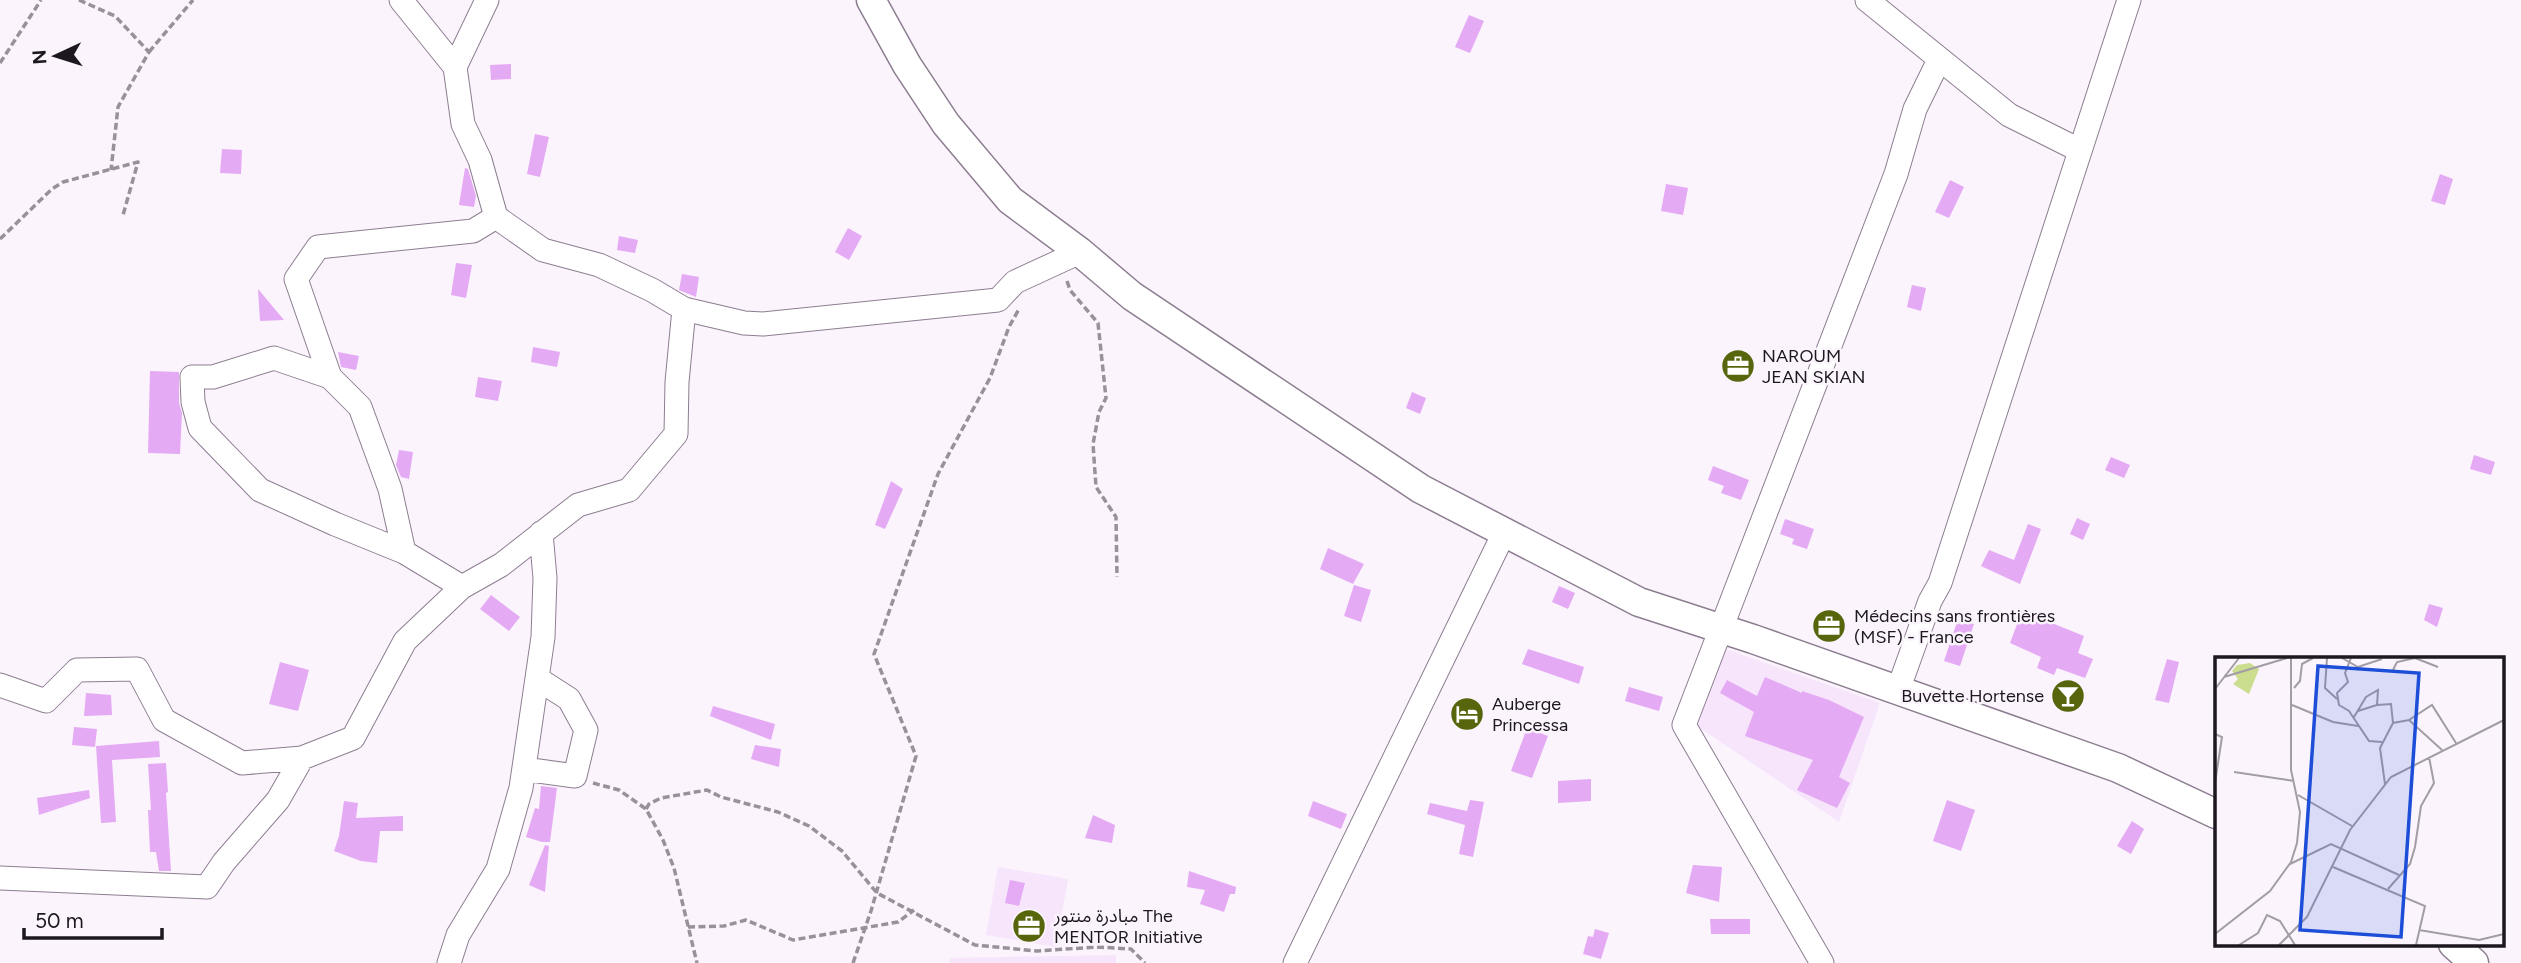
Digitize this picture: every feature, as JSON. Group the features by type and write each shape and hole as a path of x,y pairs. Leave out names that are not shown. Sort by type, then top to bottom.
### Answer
{"main road":[{"path":"871,0 907,65 946,124 1010,200 1080,252 1132,296 1421,489 1639,602 2118,768 2215,813"},
{"path":"2455,946 2474,963"}],"street":[{"path":"401,0 455,67 463,124 480,160 496,218 543,250 599,265 652,290 684,309 744,323 763,324 998,300 1015,282 1080,252"},
{"path":"455,67 487,0"},
{"path":"1867,0 2009,115 2079,150"},
{"path":"1898,690 1930,601 1940,583 2129,0"},
{"path":"1822,963 1684,725 1896,174 1915,109 1939,60"},
{"path":"404,552 390,489 360,407 330,377 296,279 318,247 473,231 496,218"},
{"path":"0,685 46,701 77,670 137,669 164,720 242,763 302,758 354,738 405,641 462,587 501,565 578,505 629,490 676,434 677,382 684,309"},
{"path":"330,377 274,358 213,377 192,377 193,402 200,428 260,490 404,552 462,587"},
{"path":"449,963 458,935 498,869 521,788 543,637 545,578 541,533"},
{"path":"1295,963 1504,533"},
{"path":"524,769 575,776 586,730 569,699 538,679"},
{"path":"0,878 207,887 224,862 278,800 302,758"}],"path":[{"path":"0,64 41,0"},
{"path":"79,0 115,16 149,51"},
{"path":"111,170 118,107 149,51 193,0"},
{"path":"0,239 52,189 63,182 138,162 123,215"},
{"path":"1057,285 1067,281 1109,276"},
{"path":"1067,281 1070,290 1098,323 1106,398 1099,412 1093,444 1096,486 1116,517 1117,577"},
{"path":"853,963 877,893 916,756 874,654 938,474 990,378 1009,327 1026,296 1015,282"},
{"path":"575,776 619,790 646,809 674,868 697,963"},
{"path":"646,809 649,804 662,798 707,790 721,797 778,812 809,826 842,851 877,893 975,944 1037,951 1097,947 1132,949 1145,963"},
{"path":"688,927 724,926 746,919 793,940 898,922 914,910"}],"shaded area":[{"path":"1726,649 1880,703 1839,822 1697,726"},
{"path":"998,867 1068,879 1056,947 986,935"},
{"path":"1116,955 1116,963 950,963 950,958"}],"building":[{"path":"1469,15 1484,21 1470,53 1455,47"},
{"path":"511,64 511,79 491,80 490,65"},
{"path":"535,134 549,137 540,177 527,174"},
{"path":"222,149 242,150 241,174 220,173"},
{"path":"465,168 468,169 476,196 474,207 459,205"},
{"path":"2440,174 2453,179 2445,205 2431,201"},
{"path":"1950,180 1964,187 1949,218 1935,212"},
{"path":"1666,184 1688,188 1683,215 1661,211"},
{"path":"848,228 862,236 849,260 835,252"},
{"path":"619,236 638,240 635,253 617,250"},
{"path":"456,263 472,265 466,298 451,295"},
{"path":"682,274 699,277 696,297 679,290"},
{"path":"1912,285 1926,288 1921,311 1907,307"},
{"path":"258,289 284,320 260,321"},
{"path":"533,347 560,352 557,367 531,362"},
{"path":"338,352 359,356 356,370 341,367"},
{"path":"150,371 179,372 179,403 182,413 180,454 148,453"},
{"path":"478,377 502,381 498,401 475,397"},
{"path":"1412,392 1426,398 1420,414 1406,408"},
{"path":"399,450 413,452 409,479 401,477 396,465"},
{"path":"2474,455 2495,462 2491,475 2470,469"},
{"path":"2111,457 2130,465 2124,478 2105,470"},
{"path":"1713,466 1749,480 1741,500 1721,493 1724,486 1708,480"},
{"path":"891,481 903,489 885,529 875,525"},
{"path":"2077,518 2090,524 2083,540 2070,534"},
{"path":"1785,519 1814,529 1807,549 1792,544 1794,539 1780,534"},
{"path":"2028,524 2041,529 2020,584 1981,566 1989,550 2014,560"},
{"path":"1328,548 1364,564 1353,584 1320,569"},
{"path":"1354,585 1371,590 1361,622 1344,616"},
{"path":"1559,586 1575,593 1568,609 1552,602"},
{"path":"491,595 520,617 509,631 480,609"},
{"path":"2429,604 2443,608 2437,627 2424,620"},
{"path":"2022,611 2084,636 2078,653 2093,659 2085,678 2057,668 2054,675 2037,668 2041,657 2010,643"},
{"path":"1958,619 1974,624 1960,666 1944,661"},
{"path":"1528,649 1584,667 1579,684 1522,664"},
{"path":"2167,659 2179,662 2169,703 2155,700"},
{"path":"280,662 309,670 298,711 269,704"},
{"path":"1765,677 1802,693 1829,700 1864,717 1839,777 1850,783 1837,808 1797,790 1813,760 1745,736 1754,712 1720,693 1727,680 1757,696"},
{"path":"1629,687 1663,697 1659,711 1625,701"},
{"path":"86,693 111,695 112,715 84,716"},
{"path":"713,706 775,724 771,740 710,716"},
{"path":"74,727 97,729 95,747 72,745"},
{"path":"1527,728 1548,736 1532,778 1511,771"},
{"path":"159,741 160,757 112,760 116,822 101,823 96,746"},
{"path":"755,745 781,749 779,767 751,759"},
{"path":"166,763 171,871 159,871 156,852 150,852 148,764"},
{"path":"1591,779 1591,801 1558,803 1558,781"},
{"path":"541,786 557,788 550,842 526,837 535,808 539,809"},
{"path":"89,790 90,798 39,815 37,798"},
{"path":"1470,800 1484,802 1473,857 1459,854 1465,825 1427,814 1430,803 1467,811"},
{"path":"1947,800 1975,810 1961,851 1933,841"},
{"path":"344,801 358,803 356,818 403,816 403,831 380,831 377,863 361,861 334,851"},
{"path":"1313,801 1347,814 1341,829 1308,816"},
{"path":"1093,815 1115,825 1112,843 1085,838"},
{"path":"2132,821 2144,829 2131,854 2117,846"},
{"path":"545,845 549,846 545,892 529,885"},
{"path":"1693,865 1722,867 1719,902 1686,893"},
{"path":"1189,871 1236,887 1235,894 1230,894 1224,912 1200,904 1205,890 1187,887"},
{"path":"1010,880 1025,883 1019,906 1005,903"},
{"path":"1710,919 1750,919 1750,934 1711,934"},
{"path":"1595,929 1609,933 1601,959 1583,954 1588,936 1593,937"}],"place":[{"name":"NAROUM JEAN SKIAN","path":"1738,366"},
{"name":"Médecins sans frontières (MSF) - France","path":"1829,626"},
{"name":"Buvette Hortense","path":"2068,696"},
{"name":"Auberge Princessa","path":"1467,714"},
{"name":"مبادرة منتور The MENTOR Initiative","path":"1029,926"}]}
